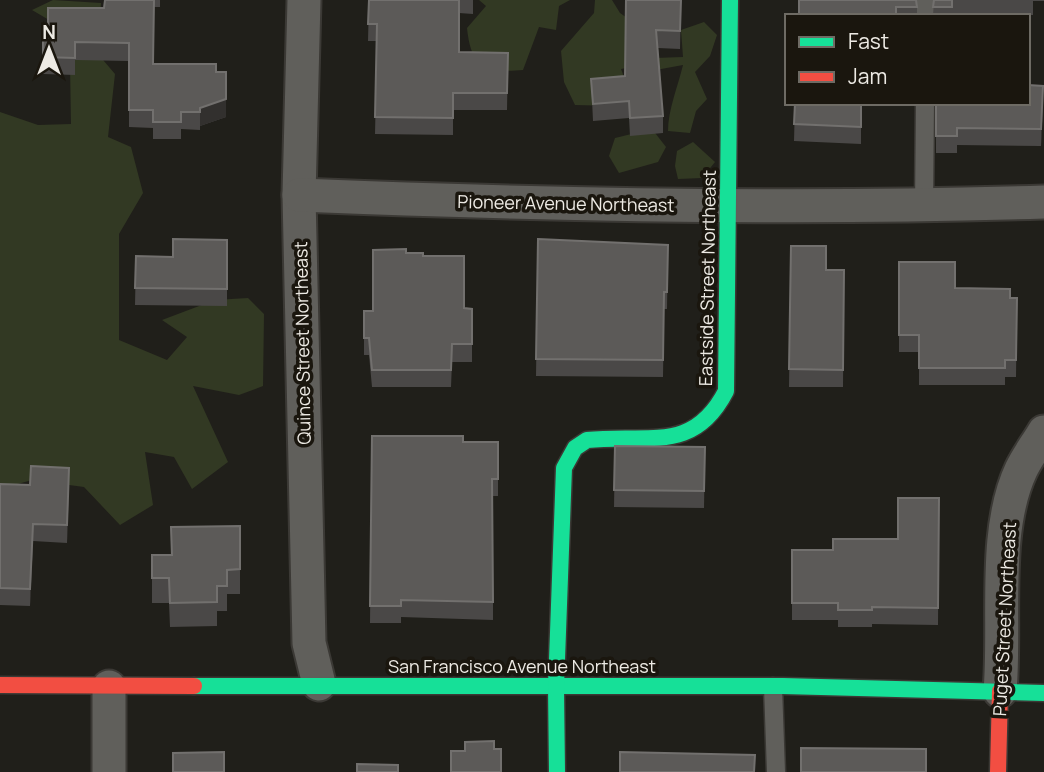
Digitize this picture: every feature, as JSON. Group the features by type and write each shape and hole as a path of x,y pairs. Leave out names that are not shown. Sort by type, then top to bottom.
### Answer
{"street":[{"name":"Quince Street Northeast","path":"304,0 299,195 309,643 319,684"},
{"name":"Eastside Street Northeast","path":"557,772 556,687 564,468 575,448 587,440 674,438 707,423 720,407 726,391 730,0"},
{"name":"Pioneer Avenue Northeast","path":"299,195 527,204 924,206 1044,202"},
{"name":"Puget Street Northeast","path":"998,772 1004,645 1004,550 1010,507 1021,470 1044,432"},
{"name":"San Francisco Avenue Northeast","path":"0,685 773,687 1044,693"},
{"path":"109,687 109,772"}],"lane":[{"path":"924,206 925,105"},
{"path":"773,687 776,772"}],"green space":[{"path":"53,0 101,3 98,54 115,74 108,137 131,147 143,193 119,234 119,340 167,360 187,337 162,320 215,300 248,298 264,314 263,386 239,395 193,386 228,462 192,489 174,457 145,452 153,505 120,525 84,487 32,480 0,489 0,112 38,125 71,124 70,64 81,54 66,30 32,10"},
{"path":"479,0 570,0 559,6 556,30 539,27 523,70 510,71 490,69 482,65 472,52 467,28 486,6"},
{"path":"595,0 612,0 620,13 650,34 654,58 683,57 681,30 704,22 717,35 710,56 695,72 707,99 696,111 690,133 668,131 671,106 683,65 645,72 636,66 621,69 631,95 615,106 575,105 564,82 561,51 594,13"},
{"path":"652,129 666,147 658,162 619,173 609,156 615,138"},
{"path":"693,142 715,162 702,178 678,179 675,166 677,151"}],"building":[{"path":"105,0 154,0 153,64 216,64 216,72 226,72 226,99 200,108 200,112 181,112 181,122 153,122 153,110 129,110 129,43 75,42 75,58 43,57 43,24 48,24 48,8 104,8"},
{"path":"369,0 459,0 459,52 508,53 507,93 453,93 453,118 375,117 377,24 368,24"},
{"path":"626,0 681,0 680,31 656,30 663,116 630,118 629,101 593,104 591,79 625,76"},
{"path":"799,0 916,0 917,7 896,7 896,14 799,14"},
{"path":"934,0 952,0 952,7 933,7"},
{"path":"1030,85 1043,86 1041,129 957,128 957,136 936,136 936,105 1030,105"},
{"path":"795,105 861,105 861,127 794,124"},
{"path":"173,239 227,240 227,289 135,288 136,256 173,257"},
{"path":"538,239 668,245 663,360 536,359"},
{"path":"791,246 826,246 826,270 844,270 843,370 789,369"},
{"path":"406,249 406,253 423,253 423,256 464,256 464,308 472,309 472,344 452,344 451,370 372,370 369,338 364,338 364,311 373,311 373,250"},
{"path":"899,262 955,262 955,288 1010,289 1010,298 1017,298 1016,360 1005,360 1005,368 919,368 919,335 899,335"},
{"path":"372,436 463,436 463,442 498,442 498,479 492,479 493,602 401,600 401,606 370,606"},
{"path":"615,446 705,447 704,491 614,490"},
{"path":"31,466 69,468 67,525 33,524 30,589 0,588 0,484 30,485"},
{"path":"898,498 939,498 938,608 872,607 872,610 838,610 838,603 792,603 792,550 833,550 833,539 898,539"},
{"path":"240,526 240,569 227,570 227,586 217,586 217,602 170,603 169,578 152,578 152,555 172,555 171,527"},
{"path":"494,741 494,749 501,749 501,772 451,772 451,751 465,751 465,742"},
{"path":"801,748 926,749 926,772 801,772"},
{"path":"224,752 224,772 173,772 173,753"},
{"path":"620,752 755,755 754,772 620,772"},
{"path":"357,764 398,765 398,772 357,772"}],"traffic: fast":[{"path":"557,772 556,687 564,468 575,448 587,440 667,437 683,433 699,425 713,411 726,391 730,0"},
{"path":"194,686 783,686 1044,693"}],"traffic: jam":[{"path":"0,685 194,686"},
{"path":"998,772 1000,691"}]}
